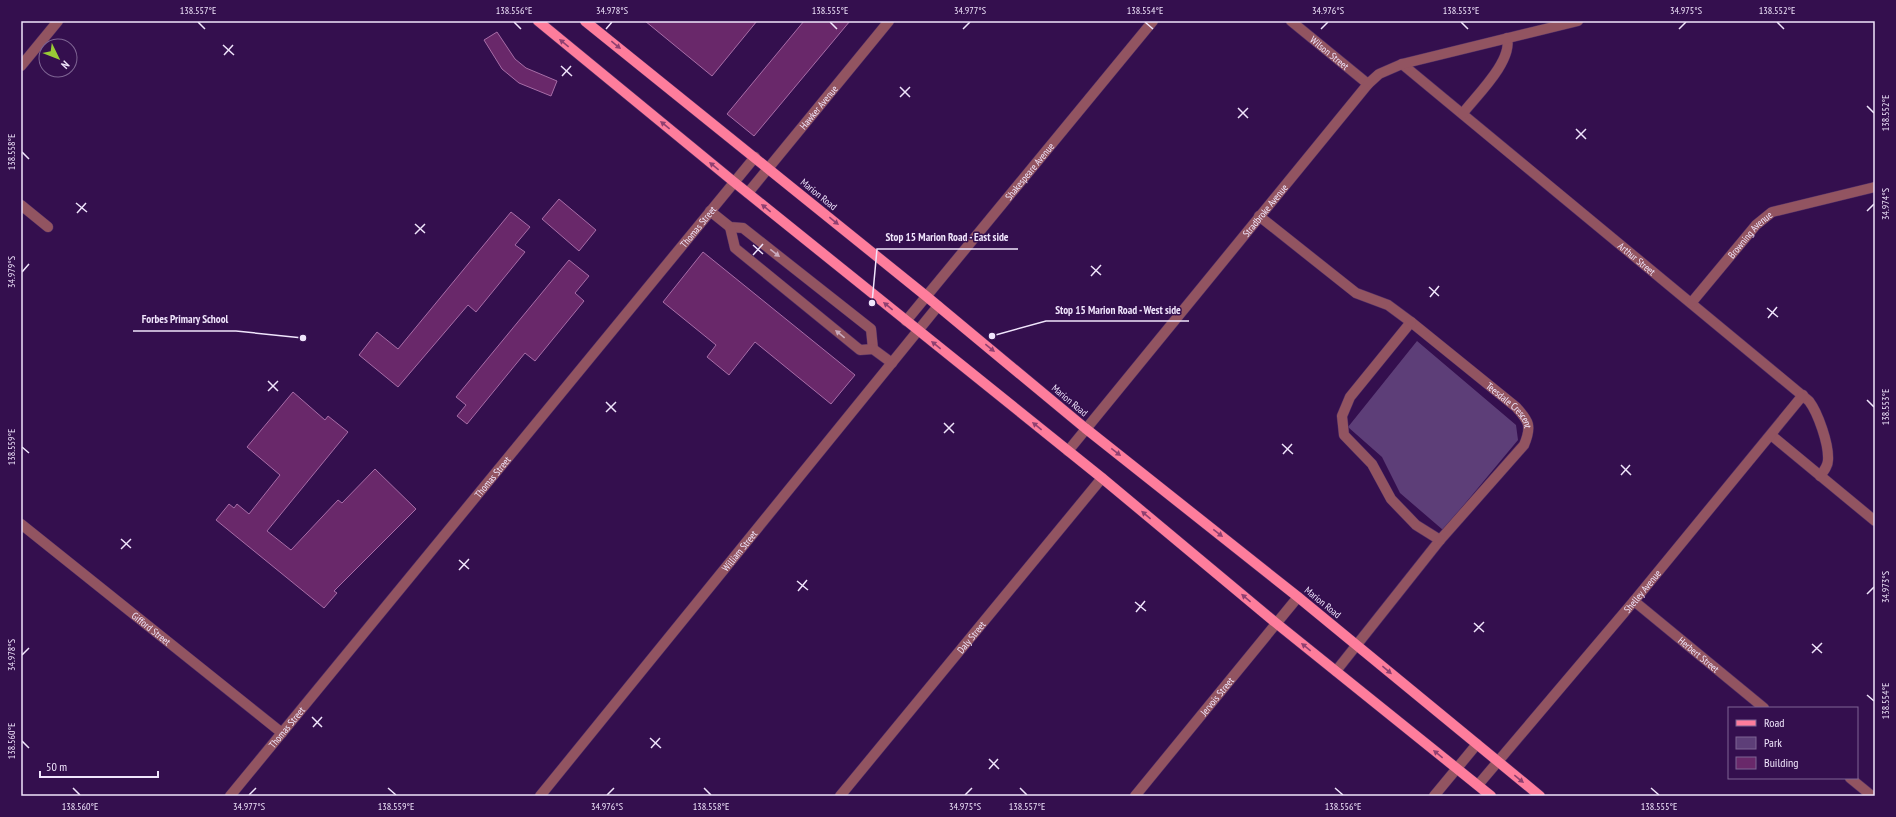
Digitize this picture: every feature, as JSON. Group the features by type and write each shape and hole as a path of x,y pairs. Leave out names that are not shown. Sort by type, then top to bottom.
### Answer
{"main road":[{"path":"538,21 734,182 1102,478 1276,623 1491,796"},
{"name":"Marion Road","path":"586,21 926,296 1085,428 1298,596 1540,796"}],"street":[{"path":"21,66 58,21"},
{"name":"Hawker Avenue","path":"748,193 889,21"},
{"name":"Shakespeare Avenue","path":"906,321 1153,21"},
{"name":"Wilson Street","path":"1291,21 1368,84"},
{"name":"Stradbroke Avenue","path":"1068,451 1085,428 1259,216 1368,84 1379,74 1402,64 1507,38 1539,25 1578,21"},
{"path":"1462,114 1501,65 1509,44 1507,38"},
{"name":"Arthur Street","path":"1402,64 1803,395 1816,412 1828,449 1827,468 1820,476"},
{"name":"Thomas Street","path":"230,796 755,157"},
{"name":"Browning Avenue","path":"1692,302 1756,225 1772,212 1875,187"},
{"path":"21,205 48,227"},
{"path":"710,211 730,227 743,228 871,329 873,349"},
{"name":"Teesdale Crescent","path":"1259,216 1356,293 1388,305 1411,322 1516,407 1528,420 1529,433 1524,445 1440,540 1336,671"},
{"path":"730,227 735,248 860,350 873,349 892,364"},
{"name":"William Street","path":"540,796 938,306"},
{"path":"1411,322 1350,397 1342,416 1344,435 1372,464 1391,499 1416,525 1440,540"},
{"name":"Shelley Avenue","path":"1478,785 1634,601 1803,395"},
{"path":"1771,435 1875,521"},
{"name":"Daly Street","path":"840,796 1102,478"},
{"name":"Gifford Street","path":"21,524 282,733"},
{"name":"Jervois Street","path":"1134,796 1298,596"},
{"name":"Herbert Street","path":"1634,601 1763,707"},
{"path":"1434,796 1477,744"},
{"path":"1851,779 1872,796"}],"green space":[{"path":"1417,341 1516,425 1518,440 1443,530 1400,493 1382,457 1348,427"}],"building":[{"path":"645,21 757,21 712,76"},
{"path":"804,21 850,21 754,136 727,114"},
{"path":"497,32 515,59 526,68 557,81 551,96 519,83 502,69 484,40"},
{"path":"559,199 596,230 579,251 542,219"},
{"path":"511,212 530,227 515,245 525,252 476,312 468,305 398,387 359,355 377,332 398,349"},
{"path":"703,252 855,375 831,404 755,342 729,375 707,357 716,345 663,302"},
{"path":"569,260 589,276 575,293 584,301 535,361 525,353 467,424 457,416 466,405 456,397"},
{"path":"293,392 325,420 328,416 348,432 267,531 291,550 338,500 342,503 375,469 416,509 334,591 337,593 324,608 216,520 229,504 234,508 237,504 249,514 280,475 247,447"}],"place":[{"name":"Stop 15 Marion Road - East side","path":"872,303"},
{"name":"Stop 15 Marion Road - West side","path":"992,336"},
{"name":"Forbes Primary School","path":"303,338"}]}
